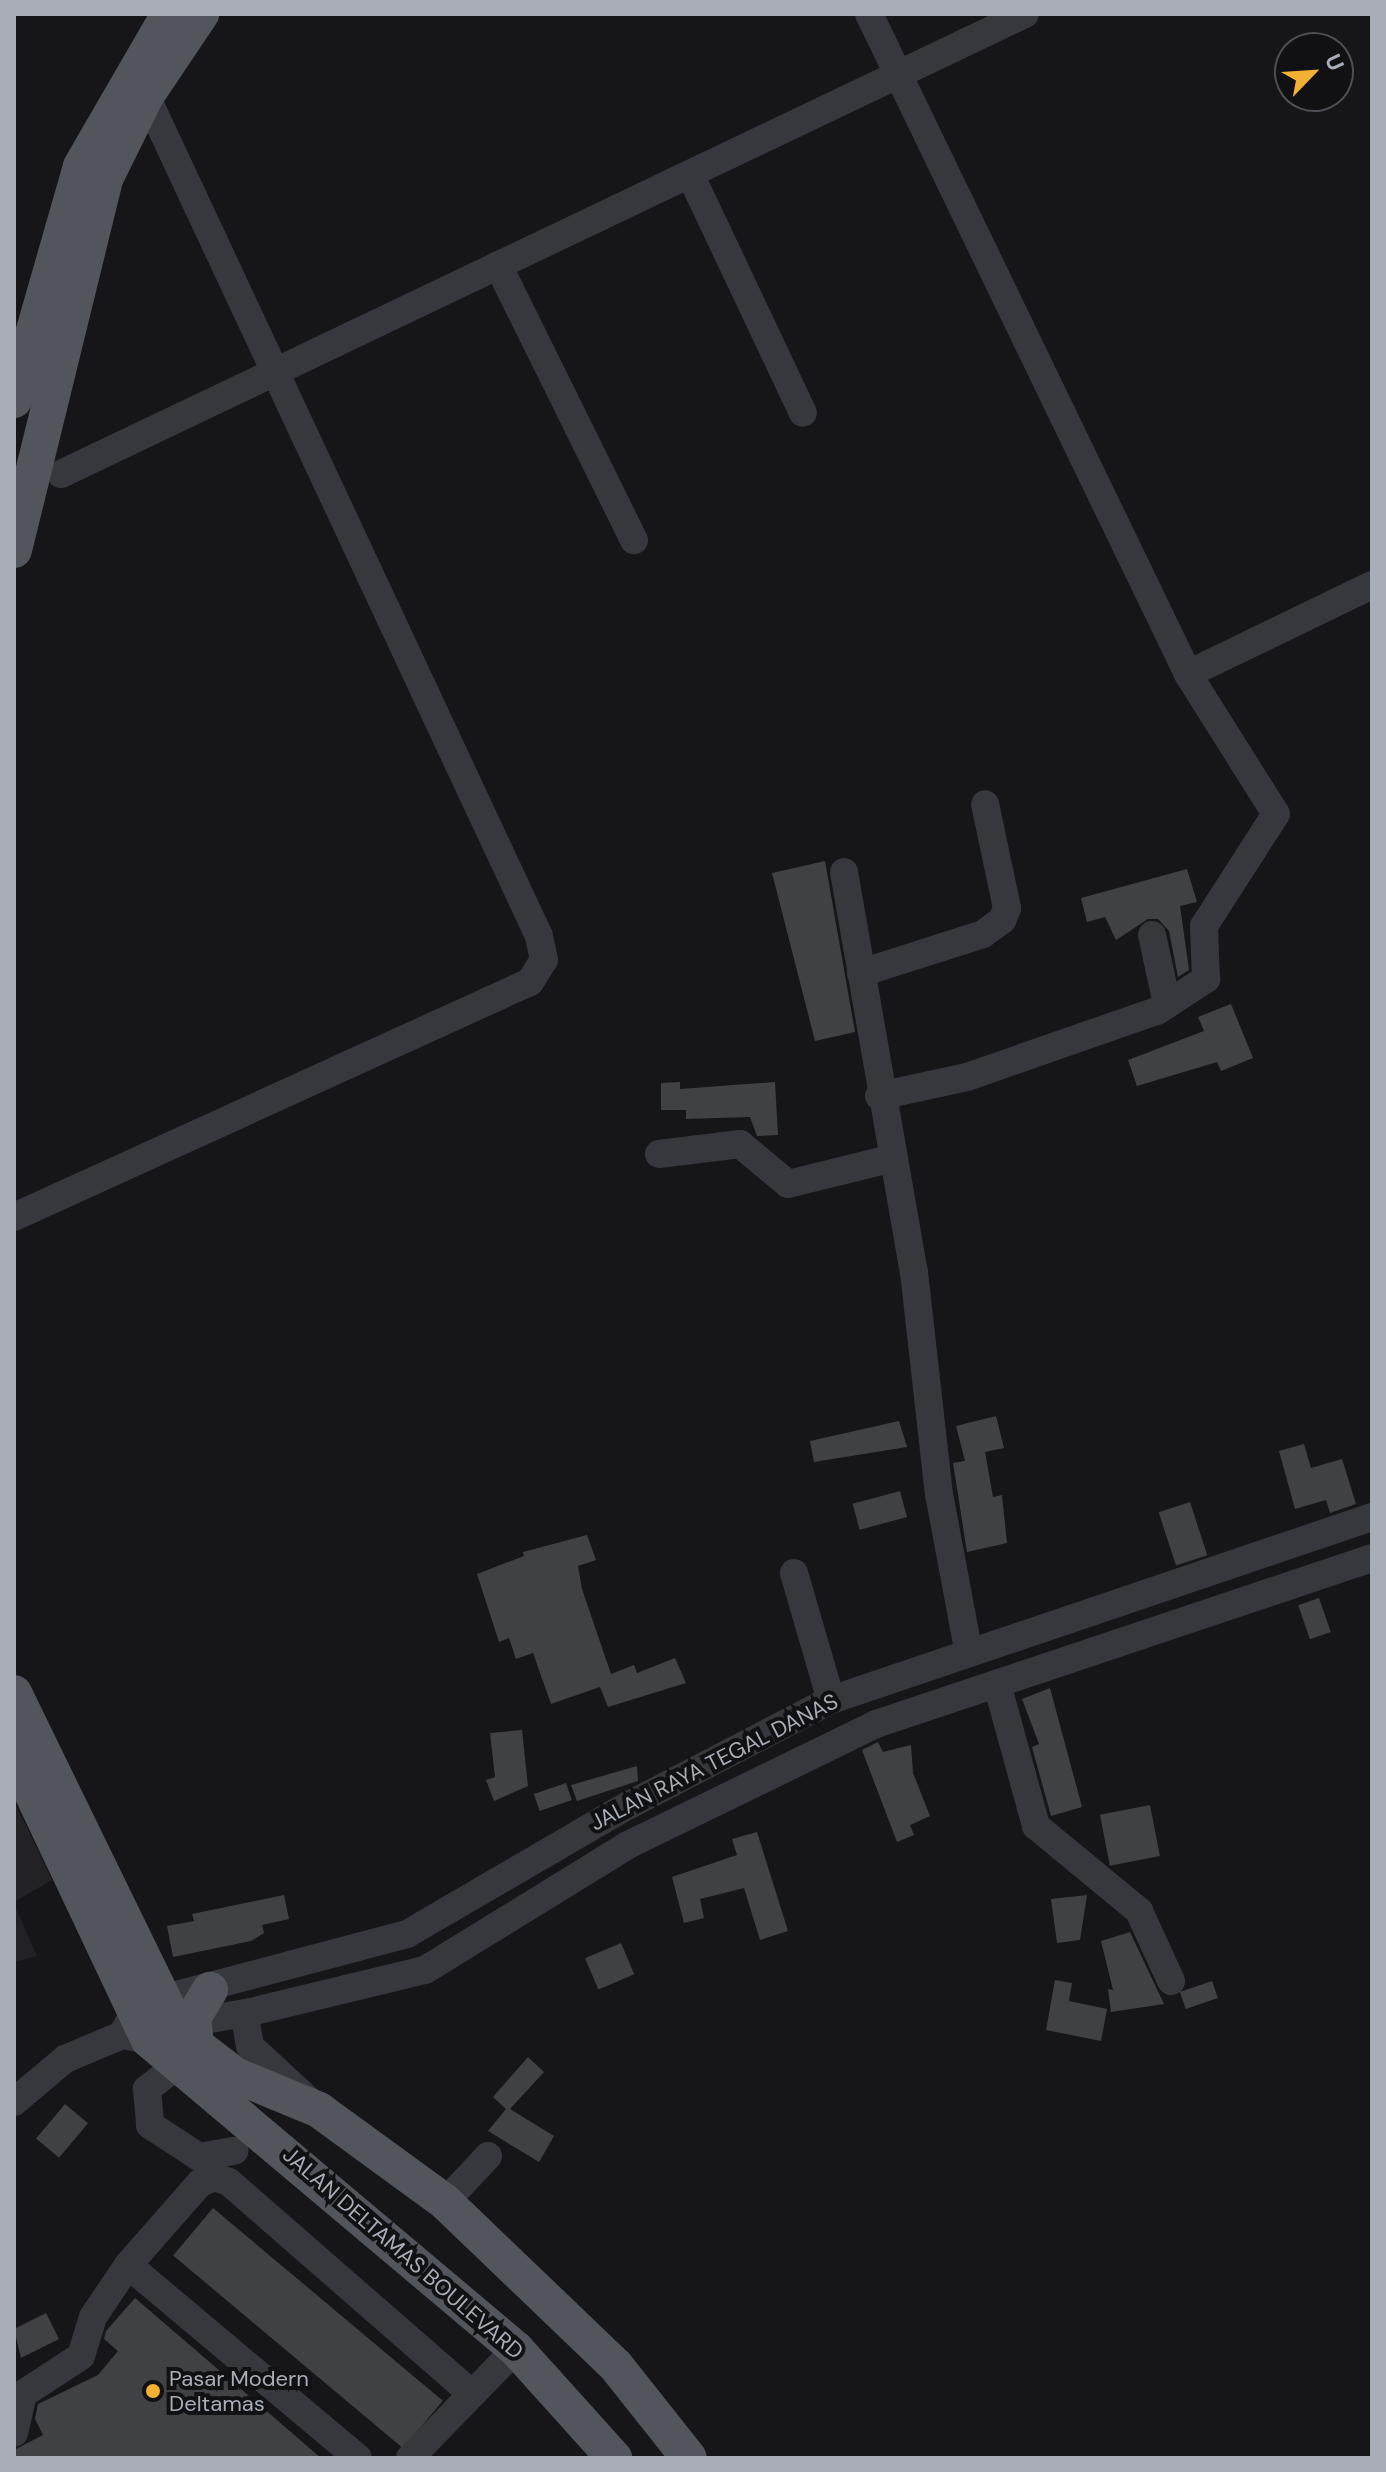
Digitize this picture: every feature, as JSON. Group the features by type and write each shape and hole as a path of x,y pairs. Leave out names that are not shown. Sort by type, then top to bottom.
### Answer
{"main road":[{"path":"14,400 81,166 169,14"},
{"path":"14,550 90,223 146,96 201,14"},
{"path":"14,1693 165,2032"},
{"path":"14,1755 165,2032 258,2088 319,2110 445,2202 616,2366 689,2458"},
{"path":"165,2032 210,1990"},
{"name":"JALAN DELTAMAS BOULEVARD","path":"165,2032 205,2090 255,2141 516,2349 614,2458"},
{"path":"255,2141 283,2114 319,2110"}],"street":[{"path":"869,14 1188,674 1276,814 1204,926 1206,979 1167,1004 967,1077 879,1096"},
{"path":"61,474 1025,14"},
{"path":"14,1217 530,982 544,960 539,936 146,96"},
{"path":"690,174 803,413"},
{"path":"498,265 634,540"},
{"path":"1188,674 1372,585"},
{"path":"861,973 983,934 1002,920 1007,908 985,804"},
{"path":"844,872 890,1159 914,1272 939,1494 968,1649"},
{"path":"1152,935 1167,1004"},
{"path":"659,1154 740,1144 788,1184 890,1159"},
{"name":"JALAN RAYA TEGAL DANAS","path":"210,1990 407,1934 629,1805 831,1700 968,1649 1372,1517"},
{"path":"1290,1544 1301,1580"},
{"name":"JALAN RAYA TEGAL DANAS","path":"14,2102 65,2059 425,1970 628,1845 905,1713 1372,1558"},
{"path":"794,1573 831,1700"},
{"path":"892,1676 905,1713"},
{"path":"997,1684 1036,1826 1139,1911 1171,1981"},
{"path":"251,2012 246,2023 250,2046 319,2110"},
{"path":"165,2032 147,2089 150,2125 199,2157 255,2141"},
{"path":"14,2433 23,2394 81,2356 93,2317 128,2265 200,2183 215,2177 255,2141"},
{"path":"445,2202 488,2156"},
{"path":"215,2177 229,2182 472,2394"},
{"path":"128,2265 358,2458"},
{"path":"410,2458 516,2349"}],"shaded area":[{"path":"14,1801 52,1880 14,1902"},
{"path":"14,1904 37,1956 14,1962"}],"building":[{"path":"825,861 855,1032 815,1041 772,873"},
{"path":"1187,869 1197,902 1180,906 1189,970 1178,977 1169,931 1158,919 1148,919 1116,940 1105,917 1087,922 1081,898"},
{"path":"1231,1004 1253,1058 1221,1071 1217,1062 1137,1086 1128,1060 1204,1031 1198,1017"},
{"path":"680,1082 680,1089 775,1082 778,1135 757,1136 750,1117 686,1119 686,1110 661,1110 661,1083"},
{"path":"996,1416 1004,1448 985,1452 993,1497 1002,1495 1007,1543 967,1552 953,1463 965,1461 956,1426"},
{"path":"899,1421 907,1447 814,1462 810,1441"},
{"path":"1304,1444 1311,1468 1342,1459 1356,1504 1330,1513 1326,1500 1295,1509 1279,1451"},
{"path":"900,1491 907,1517 860,1530 853,1504"},
{"path":"1190,1502 1207,1555 1176,1565 1159,1512"},
{"path":"587,1535 596,1560 578,1566 582,1589 611,1674 634,1665 637,1673 675,1658 686,1683 608,1707 600,1687 551,1704 533,1653 516,1659 509,1638 499,1642 477,1574 524,1556 523,1552"},
{"path":"1319,1598 1331,1632 1310,1639 1298,1605"},
{"path":"1050,1688 1082,1807 1051,1816 1032,1747 1039,1744 1022,1699"},
{"path":"522,1730 528,1786 494,1801 486,1780 495,1777 490,1733"},
{"path":"878,1742 883,1752 911,1745 913,1773 930,1816 910,1825 914,1835 897,1842 862,1750"},
{"path":"637,1766 638,1781 577,1801 571,1785"},
{"path":"566,1783 572,1800 540,1811 534,1794"},
{"path":"1150,1805 1160,1856 1110,1866 1100,1815"},
{"path":"757,1832 788,1931 760,1940 744,1888 700,1899 704,1918 684,1923 672,1877 737,1855 732,1839"},
{"path":"284,1895 289,1919 262,1925 264,1933 251,1941 173,1957 167,1926 194,1921 192,1914"},
{"path":"1087,1895 1080,1940 1057,1943 1051,1899"},
{"path":"1130,1932 1164,2004 1111,2012 1108,1989 1113,1990 1101,1941"},
{"path":"621,1943 634,1974 598,1990 585,1958"},
{"path":"1055,1980 1072,1983 1069,2001 1107,2009 1101,2041 1046,2030"},
{"path":"1212,1981 1218,1998 1186,2009 1180,1992"},
{"path":"528,2057 544,2072 510,2109 554,2136 539,2162 488,2131 506,2109 493,2097"},
{"path":"65,2104 88,2123 59,2158 36,2138"},
{"path":"213,2208 443,2401 403,2448 173,2255"},
{"name":"Pasar Modern Deltamas","path":"135,2298 321,2458 14,2458 14,2450 43,2435 35,2419 38,2404 98,2375 118,2351 104,2339 106,2331"},
{"path":"46,2313 59,2339 21,2358 14,2329"}],"place":[{"name":"Pasar Modern Deltamas","path":"153,2391"}]}
